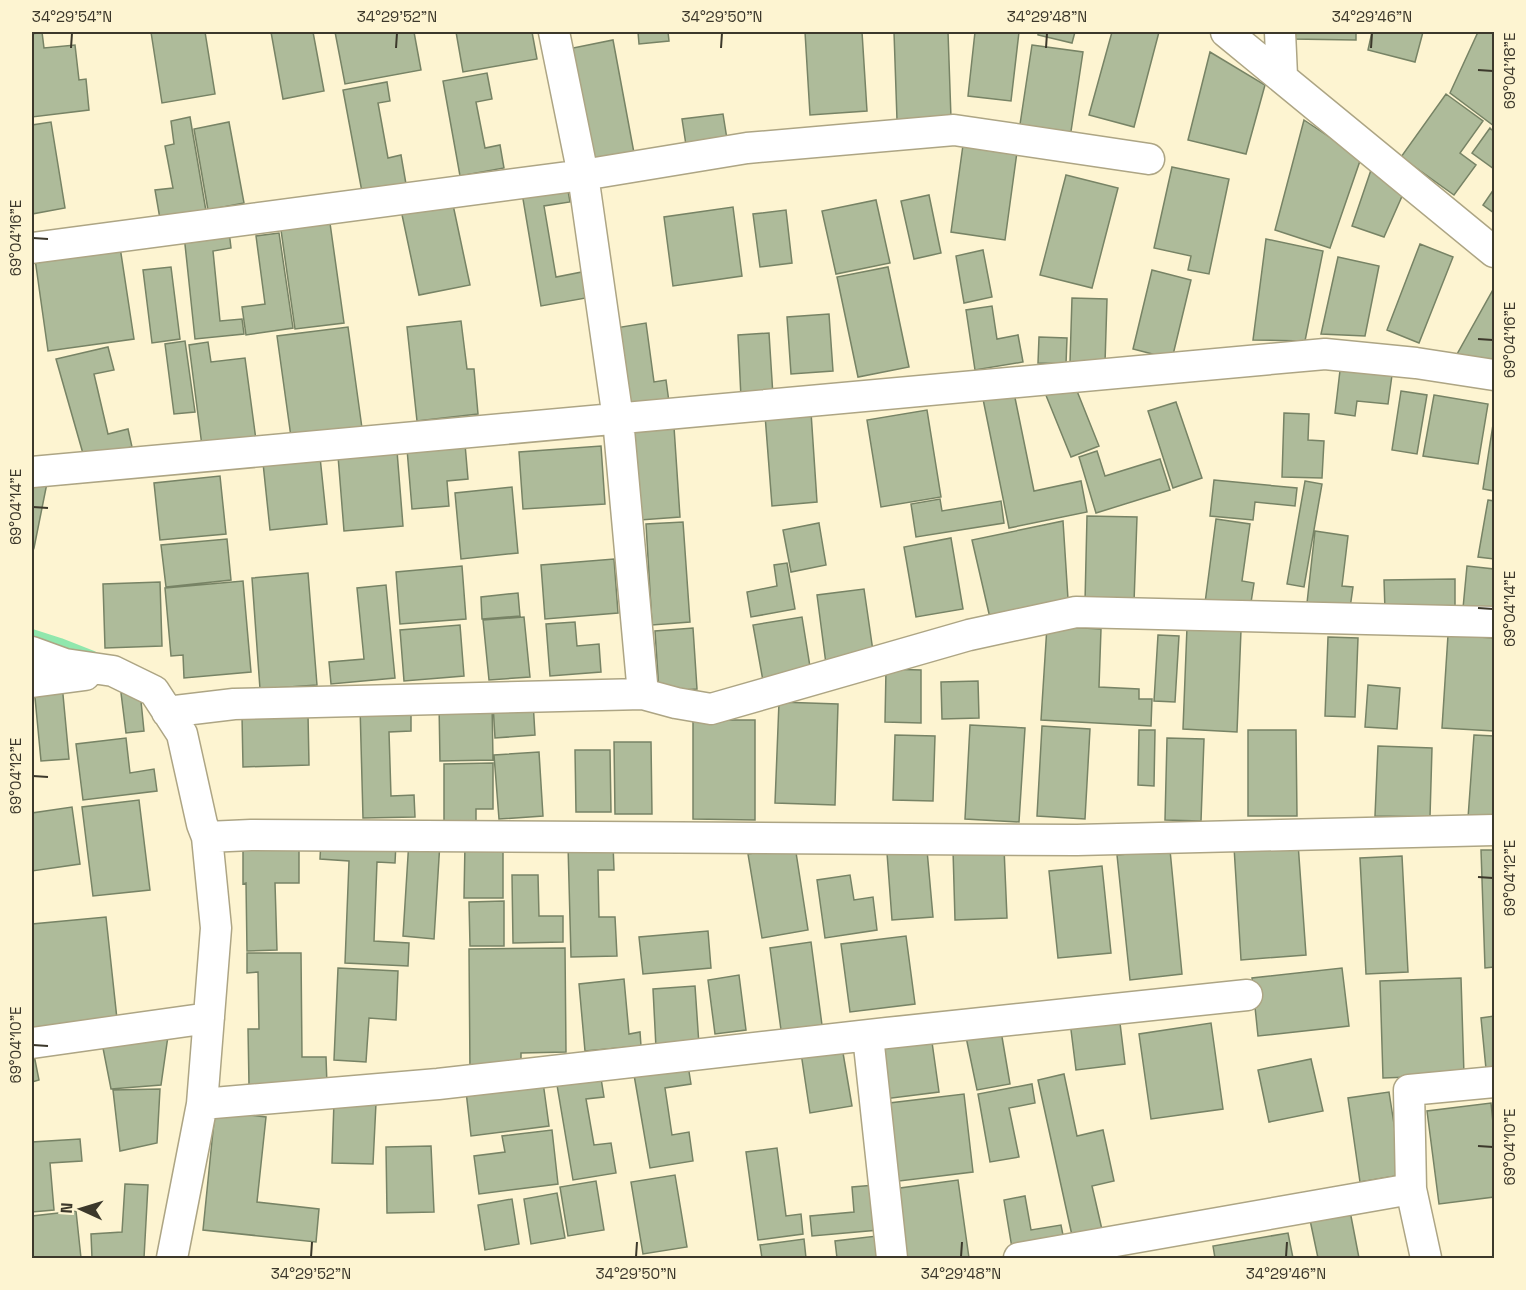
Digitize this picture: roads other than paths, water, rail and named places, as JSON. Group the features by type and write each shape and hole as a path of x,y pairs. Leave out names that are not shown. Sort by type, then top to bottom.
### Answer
{"street":[{"path":"554,32 583,175 618,419 643,694"},
{"path":"1226,32 1494,252"},
{"path":"1280,32 1282,76"},
{"path":"32,248 583,175 747,148 954,130 1149,159"},
{"path":"32,472 1325,354 1416,363 1494,375"},
{"path":"167,712 234,704 643,694 711,709 969,635 1076,612 1494,622"},
{"path":"32,652 65,664 113,671 154,692 182,734 207,837 216,928 202,1104 172,1258"},
{"path":"32,681 113,671"},
{"path":"207,837 263,835 1077,840 1494,830"},
{"path":"202,1104 438,1084 1247,995"},
{"path":"32,1043 209,1018"},
{"path":"868,1036 892,1258"},
{"path":"1426,1258 1411,1188 1409,1090 1494,1082"},
{"path":"1019,1258 1411,1188"}],"waterway":[{"path":"32,634 93,656"}]}
